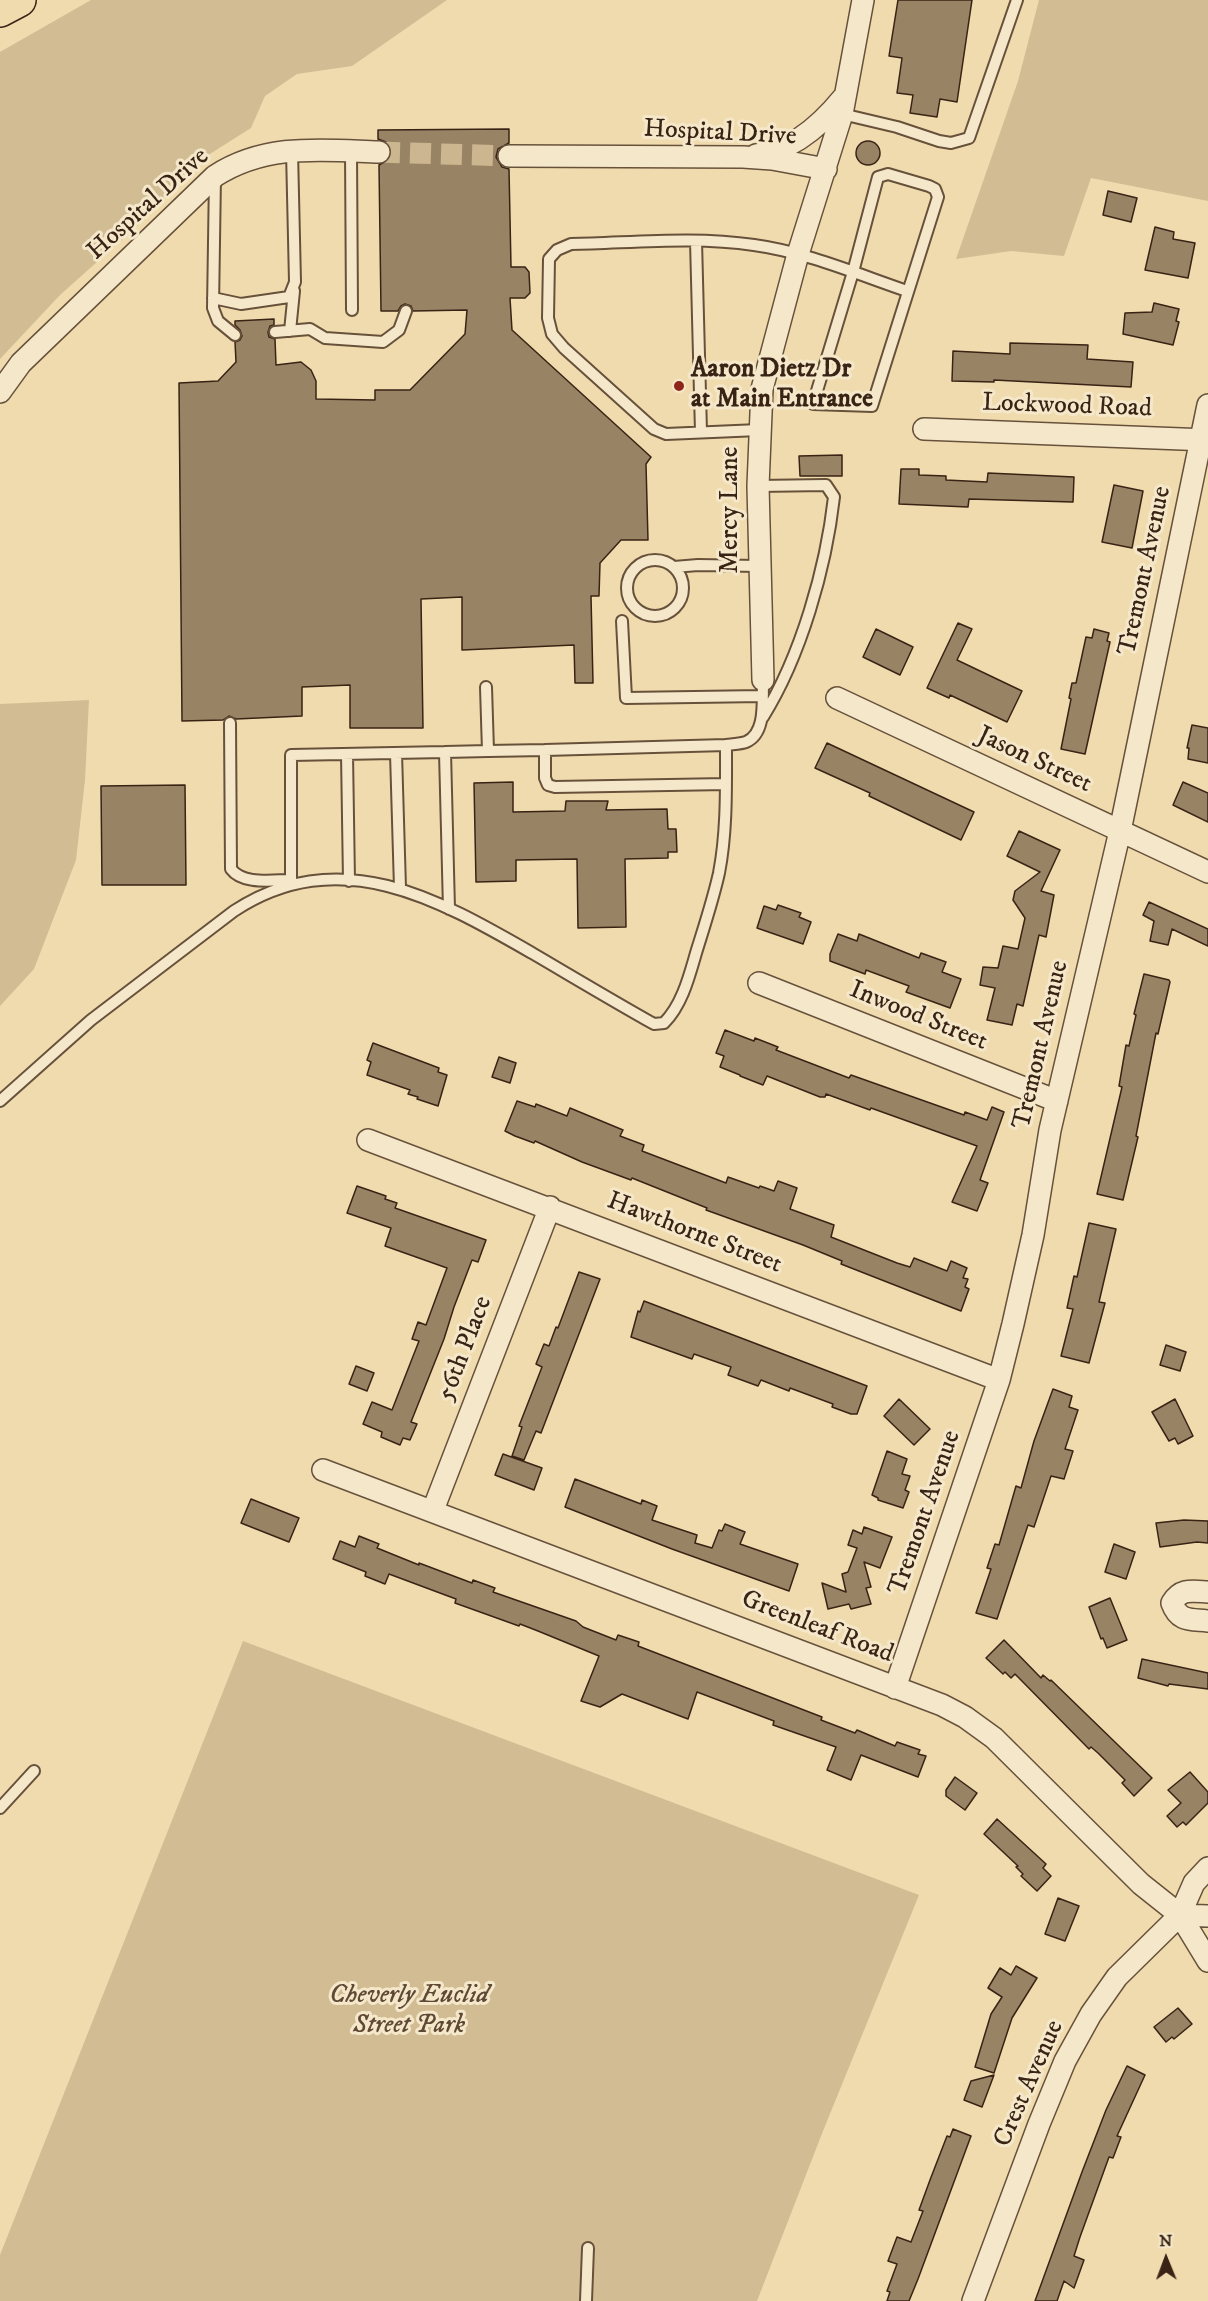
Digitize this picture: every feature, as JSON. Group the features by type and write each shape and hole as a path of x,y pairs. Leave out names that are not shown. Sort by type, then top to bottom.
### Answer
{"highway":[{"path":"0,10 19,0"}],"street":[{"name":"Hospital Drive","path":"509,156 743,157 772,159 826,169 847,93 863,0"},
{"path":"743,157 761,154 793,142 822,122 847,93"},
{"name":"Hospital Drive","path":"0,392 21,363 215,176 232,165 281,151 379,152"},
{"name":"Mercy Lane","path":"763,688 758,486 762,389 798,254 826,169"},
{"name":"Tremont Avenue","path":"896,1688 999,1380 1033,1235 1048,1141 1120,831 1204,440 1208,405"},
{"name":"Lockwood Road","path":"924,429 1204,440"},
{"name":"Jason Street","path":"837,698 1208,872"},
{"name":"Inwood Street","path":"759,983 1057,1101"},
{"name":"Hawthorne Street","path":"368,1140 550,1207 999,1380"},
{"name":"56th Place","path":"433,1510 550,1207"},
{"name":"Greenleaf Road","path":"323,1470 433,1510 958,1713 994,1738 1141,1884 1180,1915 1208,1961"},
{"path":"1208,1592 1186,1590 1176,1596 1172,1603 1175,1612 1184,1619 1208,1621"},
{"name":"Crest Avenue","path":"973,2301 1065,2061 1091,2014 1117,1977 1180,1915 1194,1883 1208,1868"},
{"path":"1180,1915 1208,1916"}],"lane":[{"path":"842,114 897,127 939,141 951,143 969,138 1017,0"},
{"path":"290,331 295,282 292,151"},
{"path":"351,151 352,310"},
{"path":"888,174 935,189 938,196 872,405 813,404 853,273 878,177 888,174"},
{"path":"215,176 213,308 218,321 235,335"},
{"path":"696,241 701,432"},
{"path":"759,430 666,434 654,429 564,348 552,334 548,318 549,259 557,250 571,244 696,241 753,245 798,254 907,291"},
{"path":"213,298 241,304 289,297 295,282"},
{"path":"275,332 310,329 325,338 383,342 399,330 406,311"},
{"path":"758,486 826,485 834,497 818,584 783,680 761,719"},
{"path":"674,567 680,575 683,586 682,595 677,604 670,611 661,615 644,613 636,608 628,592 629,577 642,563 652,560 662,561 674,567 759,566"},
{"path":"291,883 291,754 726,745 746,742 757,733 761,719 763,688 626,698 622,621"},
{"path":"486,687 488,751"},
{"path":"230,723 231,869 236,876 291,883 327,879 386,884 400,888 481,924 654,1024 664,1023 672,1016 687,981 716,882 726,784 726,745"},
{"path":"545,750 545,778 548,785 555,788 726,784"},
{"path":"445,752 450,909"},
{"path":"396,753 400,888"},
{"path":"347,754 350,881"},
{"path":"0,1101 91,1020 234,911 291,883"},
{"path":"0,1808 34,1771"},
{"path":"586,2301 588,2248"}],"green space":[{"path":"91,0 447,0 352,66 297,74 265,96 251,128 194,164 144,220 60,295 0,359 0,52"},
{"path":"1039,0 1208,0 1208,201 1091,178 1064,256 1011,251 956,259 1018,81"},
{"path":"89,700 85,780 76,860 34,969 0,1006 0,704"},
{"name":"Cheverly Euclid Street Park","path":"243,1641 919,1895 757,2301 0,2301 0,2255"}],"building":[{"path":"898,0 972,0 957,102 940,99 937,117 910,113 913,95 897,93 902,58 889,56"},
{"path":"509,129 509,143 498,149 496,157 502,167 509,169 511,267 525,267 529,272 530,293 525,298 510,298 512,330 651,457 646,464 648,540 621,540 600,563 599,596 591,596 593,683 575,683 574,645 462,650 462,597 421,599 423,728 350,728 350,685 302,687 302,716 236,719 229,716 223,720 182,721 179,383 218,381 236,362 235,342 242,336 235,321 274,319 274,325 270,326 268,332 269,337 275,339 276,365 301,362 311,370 316,381 316,399 375,400 375,390 410,390 465,334 467,310 413,311 411,306 405,304 398,311 381,311 379,165 389,159 392,152 386,142 378,139 378,130"},
{"path":"868,141 877,144 880,153 877,162 868,165 859,162 856,153 859,144"},
{"path":"1108,191 1137,198 1131,222 1103,215"},
{"path":"1155,227 1174,232 1173,239 1195,243 1188,278 1145,270"},
{"path":"1154,303 1179,309 1176,321 1179,322 1173,345 1123,334 1125,313 1152,312"},
{"path":"1010,343 1088,345 1087,359 1133,362 1131,387 994,380 994,382 952,381 953,351 1010,354"},
{"path":"842,455 842,476 800,476 799,456"},
{"path":"901,469 919,469 919,475 946,476 946,480 987,482 988,473 1074,477 1073,502 969,499 968,507 899,504"},
{"path":"1114,485 1143,491 1132,548 1102,542"},
{"path":"958,623 972,629 957,660 1022,691 1007,722 950,695 949,698 927,688"},
{"path":"876,629 913,647 900,675 863,657"},
{"path":"1094,629 1109,633 1107,641 1110,642 1085,754 1061,749 1072,683 1076,683 1086,637 1092,638"},
{"path":"1192,725 1208,728 1208,763 1188,759 1189,748 1187,748"},
{"path":"827,743 974,812 961,840 869,796 870,793 815,768"},
{"path":"513,782 513,812 565,811 566,801 608,801 606,810 667,809 668,829 676,829 677,852 668,852 668,858 625,859 626,927 578,928 577,859 516,860 516,881 476,882 474,783"},
{"path":"1183,782 1208,793 1208,822 1173,805"},
{"path":"185,785 186,885 102,885 101,786"},
{"path":"1019,831 1060,850 1041,891 1054,895 1046,937 1039,935 1023,1006 1017,1004 1012,1025 987,1020 995,988 980,985 983,967 998,968 1003,946 1018,949 1025,918 1013,900 1015,891 1040,872 1007,856"},
{"path":"1149,902 1208,929 1208,946 1172,929 1168,945 1150,941 1154,921 1143,915"},
{"path":"778,905 801,913 799,917 811,922 803,944 757,928 764,906 776,910"},
{"path":"838,934 857,941 859,934 919,958 921,953 946,962 942,972 961,979 950,1008 906,992 909,986 866,970 865,974 830,961 830,954"},
{"path":"1144,974 1170,982 1158,1034 1156,1033 1136,1136 1138,1137 1123,1200 1097,1194 1122,1087 1119,1086 1126,1045 1129,1046"},
{"path":"725,1030 754,1041 755,1038 778,1047 776,1050 849,1078 851,1075 964,1115 965,1112 987,1120 992,1107 1004,1112 980,1180 988,1183 977,1211 952,1202 977,1146 826,1094 825,1097 820,1097 767,1076 763,1085 720,1067 724,1056 716,1053"},
{"path":"373,1043 439,1068 438,1072 447,1075 438,1106 408,1094 410,1090 367,1075 371,1062 367,1060"},
{"path":"499,1057 516,1063 510,1083 492,1077"},
{"path":"517,1101 535,1107 536,1104 567,1116 570,1108 623,1130 620,1136 644,1145 642,1151 726,1183 728,1177 774,1191 778,1181 797,1188 790,1209 834,1225 831,1237 897,1263 910,1267 914,1258 947,1271 951,1261 967,1268 963,1278 968,1279 965,1287 969,1289 961,1311 841,1264 842,1261 803,1245 706,1210 707,1208 632,1178 631,1180 582,1162 535,1141 534,1143 515,1136 505,1131"},
{"path":"357,1186 386,1196 385,1199 397,1203 395,1208 486,1240 478,1262 472,1260 454,1307 444,1339 411,1422 417,1424 410,1440 403,1438 400,1445 381,1437 382,1432 363,1424 372,1402 392,1410 419,1341 412,1339 418,1322 426,1325 447,1268 385,1246 391,1228 347,1213"},
{"path":"1089,1223 1116,1229 1099,1302 1105,1303 1089,1363 1061,1356 1073,1309 1067,1308 1074,1276 1077,1277"},
{"path":"579,1272 600,1279 541,1433 536,1431 524,1460 512,1456 522,1427 519,1426 542,1367 536,1364 544,1344 549,1346 556,1327 558,1328"},
{"path":"644,1301 867,1386 857,1414 832,1407 833,1404 790,1388 789,1391 761,1380 758,1386 728,1375 731,1367 694,1354 692,1359 631,1337 638,1311 640,1312"},
{"path":"1166,1345 1186,1352 1180,1371 1160,1365"},
{"path":"356,1366 374,1373 367,1391 349,1384"},
{"path":"1053,1389 1072,1396 1069,1407 1078,1410 1065,1449 1073,1451 1064,1479 1051,1476 1034,1527 1028,1525 997,1619 976,1613 991,1569 987,1568 995,1544 999,1545 1016,1486 1021,1488 1034,1441"},
{"path":"899,1399 930,1429 914,1445 884,1416"},
{"path":"1175,1399 1193,1436 1178,1444 1175,1438 1169,1441 1152,1412"},
{"path":"887,1451 907,1459 902,1474 910,1476 905,1490 909,1492 903,1508 878,1500 872,1495"},
{"path":"503,1454 542,1468 534,1490 495,1475"},
{"path":"575,1479 641,1504 642,1500 657,1506 652,1520 697,1535 695,1543 712,1548 719,1530 722,1531 725,1524 745,1532 740,1544 798,1564 789,1591 565,1507"},
{"path":"251,1499 299,1518 289,1542 241,1523"},
{"path":"1184,1520 1208,1521 1208,1543 1197,1542 1160,1547 1156,1523"},
{"path":"864,1527 892,1537 880,1568 864,1562 871,1587 866,1588 871,1604 851,1609 849,1604 828,1609 822,1583 846,1592 842,1574 848,1572 857,1548 848,1545 853,1530 862,1534"},
{"path":"359,1536 379,1544 377,1548 419,1565 419,1563 472,1583 473,1580 495,1588 493,1592 576,1621 583,1627 616,1640 618,1635 639,1642 638,1646 822,1717 821,1720 855,1733 857,1730 895,1746 897,1742 920,1750 918,1754 926,1756 918,1777 861,1755 851,1780 827,1770 836,1747 773,1725 774,1721 697,1692 688,1719 622,1694 600,1707 581,1701 599,1656 520,1624 519,1626 455,1603 456,1599 389,1574 385,1584 365,1576 366,1572 333,1559 340,1541 355,1547"},
{"path":"1114,1544 1135,1552 1126,1579 1105,1572"},
{"path":"1110,1598 1127,1640 1107,1648 1103,1638 1101,1639 1089,1607"},
{"path":"1004,1640 1041,1678 1043,1675 1051,1680 1152,1778 1134,1796 1122,1783 1125,1780 1098,1753 1091,1747 1089,1749 1015,1674 1011,1678 1005,1672 1003,1674 986,1658"},
{"path":"1142,1659 1208,1673 1208,1689 1169,1684 1168,1686 1138,1678"},
{"path":"1190,1772 1208,1792 1208,1803 1186,1825 1183,1822 1177,1827 1167,1816 1181,1803 1168,1790"},
{"path":"955,1777 977,1793 965,1810 946,1796 946,1790"},
{"path":"997,1819 1046,1864 1043,1868 1051,1876 1037,1891 1021,1876 1023,1874 1016,1867 1018,1866 984,1834"},
{"path":"1058,1898 1079,1906 1065,1941 1045,1934"},
{"path":"1016,1966 1037,1978 1012,2018 994,2073 975,2067 991,2014 1002,1997 988,1988 1000,1968 1011,1975"},
{"path":"1178,2008 1192,2024 1174,2039 1172,2037 1166,2042 1154,2027"},
{"path":"1127,2066 1145,2075 1117,2136 1121,2137 1113,2158 1109,2157 1080,2237 1074,2256 1084,2260 1074,2288 1064,2281 1057,2301 1035,2301 1106,2110"},
{"path":"994,2075 982,2107 964,2100 971,2081"},
{"path":"953,2129 971,2136 918,2279 909,2301 887,2301 890,2292 887,2291 897,2264 888,2261 897,2237 911,2242 923,2211 919,2210 930,2180 947,2136 950,2137"}],"tunnel":[{"path":"379,152 509,156"}],"place":[{"name":"Aaron Dietz Dr at Main Entrance","path":"679,386"}]}
